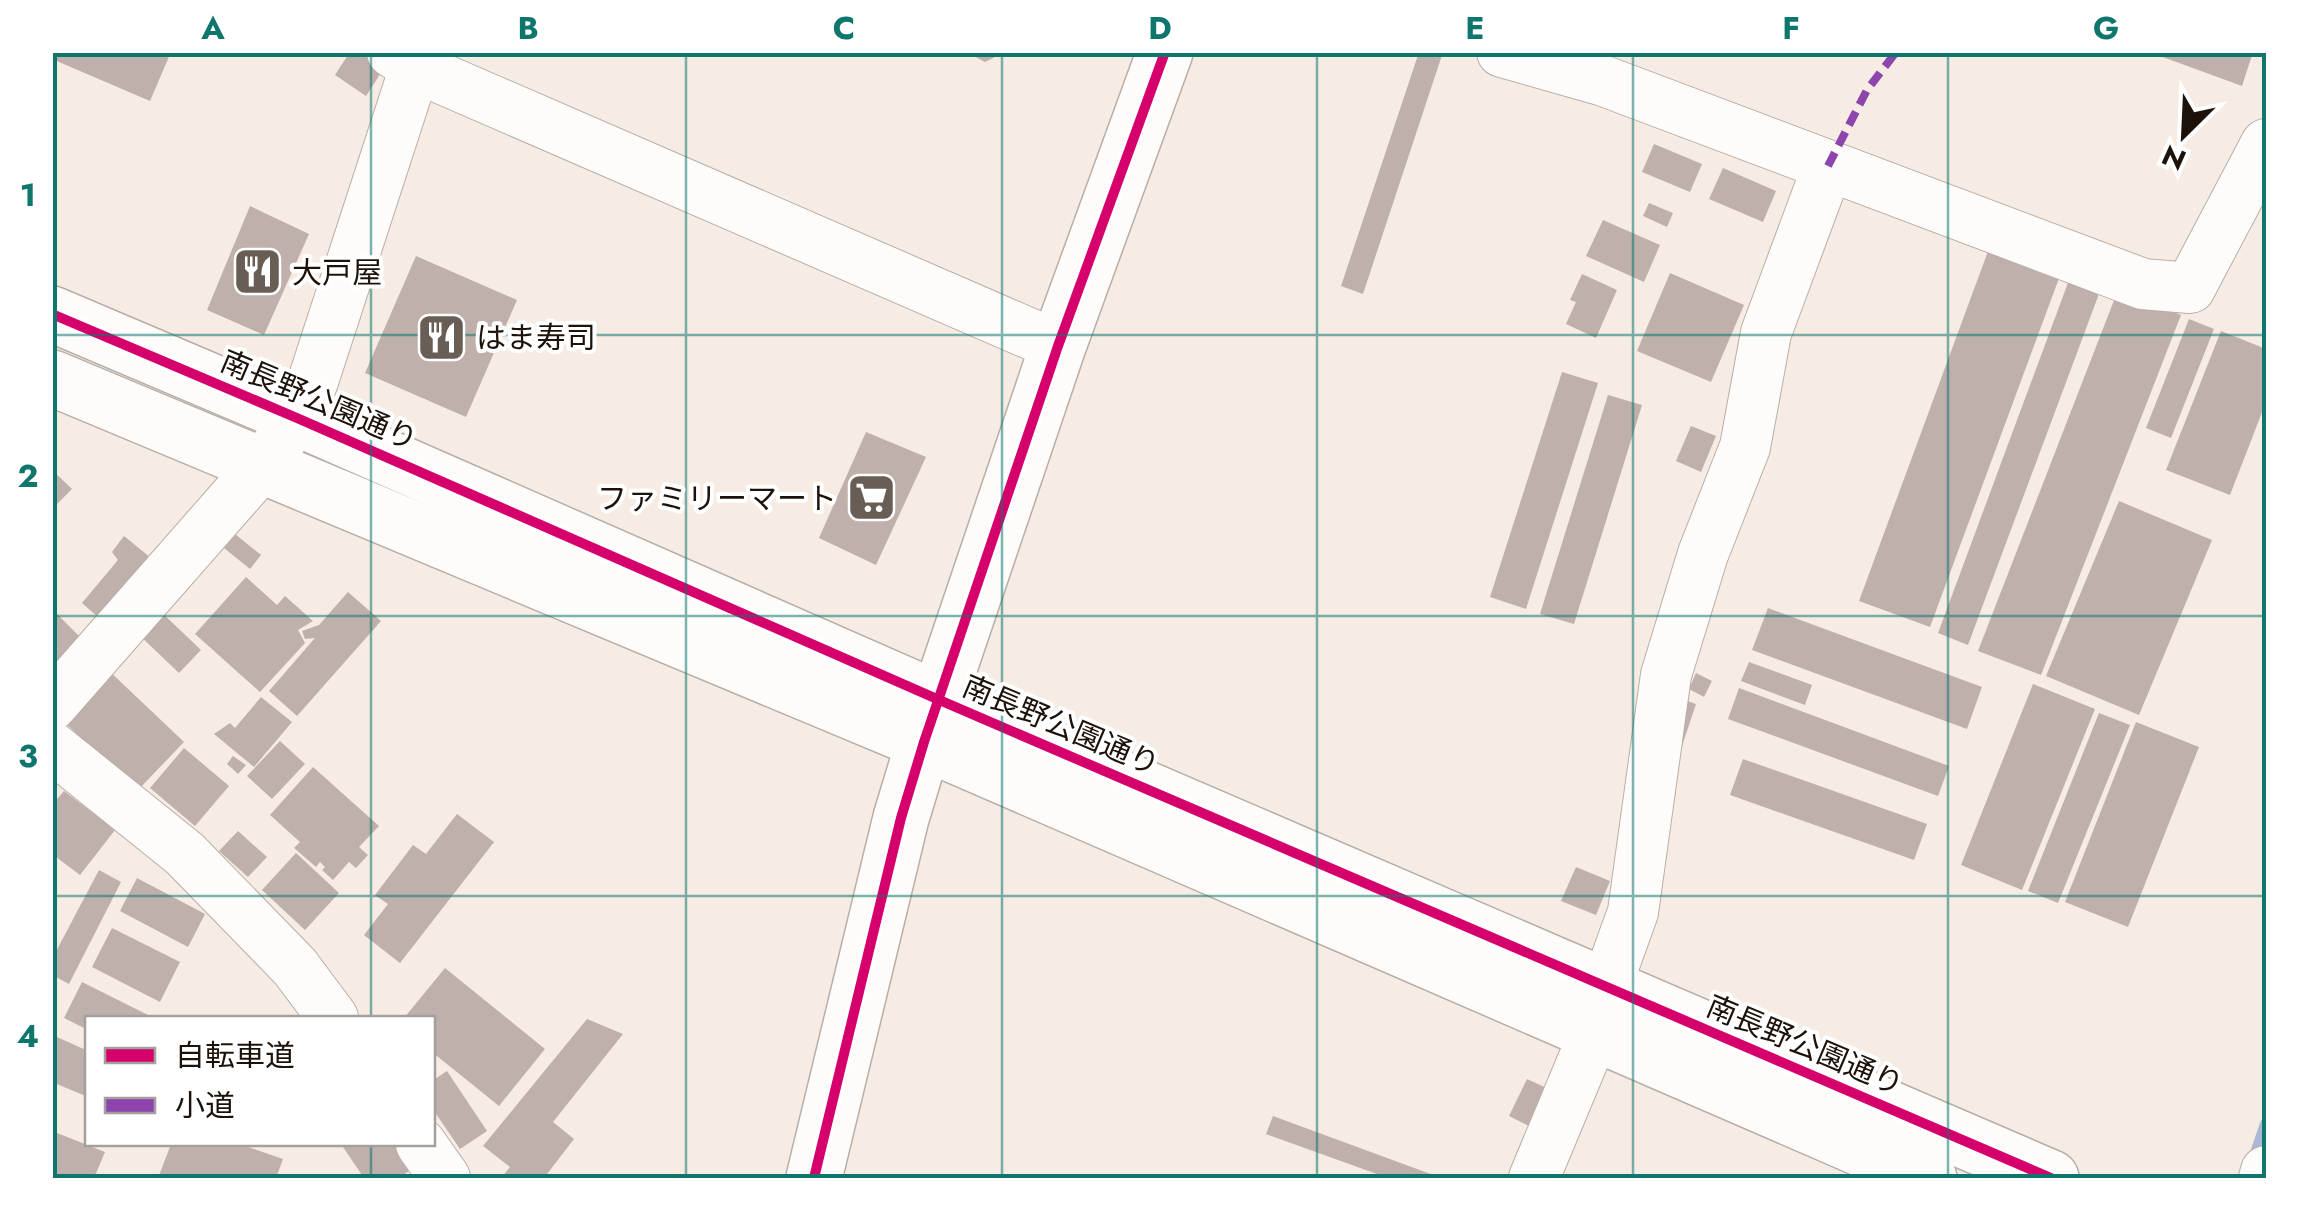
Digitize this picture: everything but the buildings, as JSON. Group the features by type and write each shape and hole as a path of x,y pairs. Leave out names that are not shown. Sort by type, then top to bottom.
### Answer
{"street":[{"path":"814,1178 902,818 931,721 1058,346 1165,52"},
{"path":"1502,52 1604,81 2143,284 2190,288 2266,144"},
{"path":"52,705 261,467 297,418 314,380 409,57 1058,346"},
{"path":"1534,1178 1634,912 1666,676 1703,554 1745,448 1766,332 1828,166"},
{"name":"南長野公園通り","path":"52,314 297,418 931,721 1600,1010 2050,1178"},
{"name":"南長野公園通り","path":"52,378 261,467 931,721"},
{"path":"52,746 185,854 295,967 332,1016"},
{"name":"南長野公園通り","path":"1600,1010 1929,1178"},
{"path":"422,1146 445,1178"},
{"path":"2264,1178 2266,1170"}],"waterway":[{"path":"2253,1162 2266,1124"}],"marked path":[{"path":"1828,166 1867,90 1896,52"}],"cycle path":[{"path":"814,1178 901,818 924,742 1058,346 1165,52"},
{"path":"52,314 2051,1178"}],"place":[{"name":"大戸屋","path":"257,272"},
{"name":"はま寿司","path":"441,337"},
{"name":"ファミリーマート","path":"872,498"}]}
